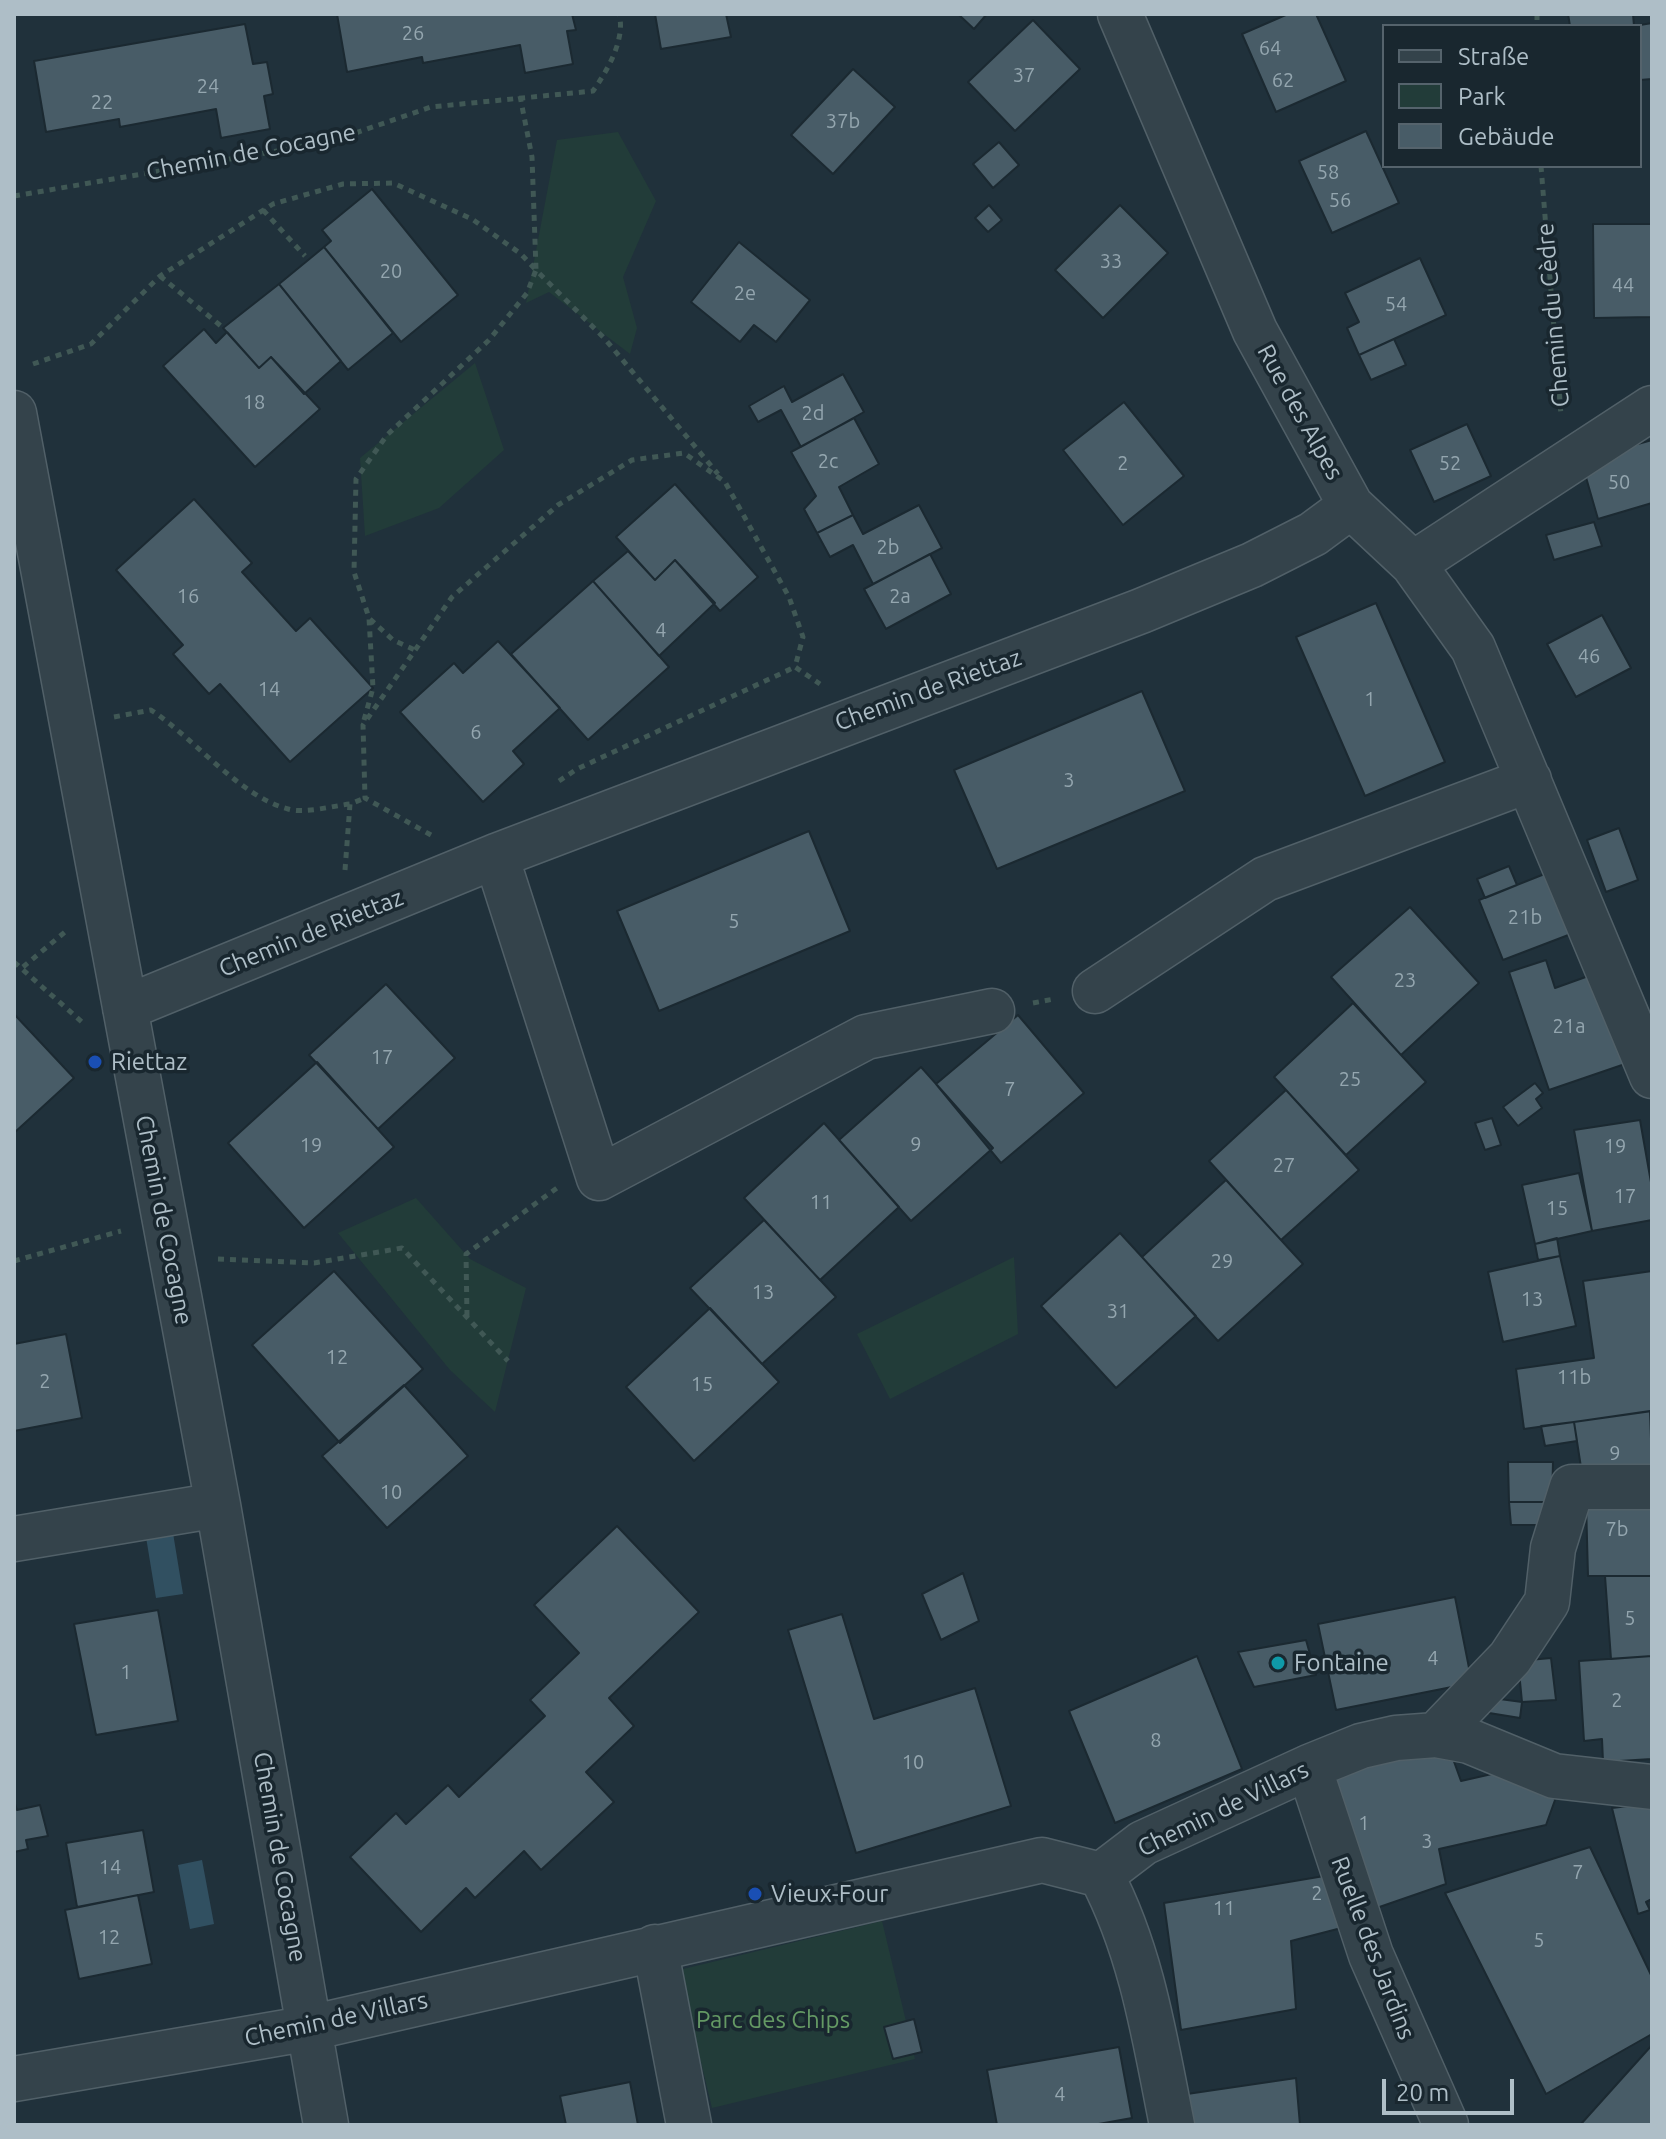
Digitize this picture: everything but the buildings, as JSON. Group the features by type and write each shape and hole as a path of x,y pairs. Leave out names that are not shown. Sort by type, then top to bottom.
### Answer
{"street":[{"name":"Rue des Alpes","path":"1120,14 1255,331 1351,506 1413,564 1473,648 1652,1076"},
{"path":"1413,564 1652,408"},
{"name":"Chemin de Cocagne","path":"14,413 106,1018 218,1505 326,2125"},
{"name":"Chemin de Riettaz","path":"106,1018 496,856 1117,620 1252,565 1313,534 1351,506"},
{"path":"1095,991 1265,879 1529,780"},
{"path":"496,856 599,1178 866,1037 992,1011"},
{"path":"1436,1735 1510,1658 1547,1602 1553,1548 1572,1487 1652,1487"},
{"path":"14,1539 218,1505"},
{"name":"Chemin de Villars","path":"14,2079 310,2028 1042,1860 1101,1875 1143,1843 1309,1767 1361,1746 1396,1738 1436,1735 1469,1741 1554,1776 1652,1787"},
{"name":"Ruelle des Jardins","path":"1309,1767 1371,1955 1446,2125"},
{"path":"1101,1875 1123,1917 1131,1944 1172,2125"},
{"path":"655,1947 689,2125"}],"path":[{"name":"Chemin de Cocagne","path":"14,196 329,142 431,107 593,91 609,68 621,22 619,14"},
{"path":"365,798 363,725 373,688 369,618 354,572 356,479 387,435 489,340 527,293 536,270 532,157 520,96"},
{"name":"Chemin du Cèdre","path":"1541,168 1565,464"},
{"path":"33,364 91,344 160,276 263,210 343,184 393,183 472,219 536,270 605,339 725,482 789,597 803,637 795,667 577,769 551,786"},
{"path":"263,210 305,256"},
{"path":"160,276 221,326"},
{"path":"363,725 452,597 558,505 632,460 684,453 725,482"},
{"path":"369,618 393,640 415,650"},
{"path":"795,667 863,714"},
{"path":"112,718 151,710 182,731 240,785 289,810 350,804 365,798"},
{"path":"365,798 439,839"},
{"path":"345,870 350,804"},
{"path":"23,967 68,930"},
{"path":"14,962 106,1018"},
{"path":"992,1011 1095,991"},
{"path":"467,1317 466,1254 594,1162"},
{"name":"Chemin de Cocagne","path":"14,1261 124,1230"},
{"path":"211,1259 314,1263 402,1248 508,1361"}],"green space":[{"path":"618,132 656,201 623,277 637,328 630,354 549,292 526,303 557,140"},
{"path":"475,363 504,450 439,508 365,536 360,458"},
{"path":"416,1198 470,1259 526,1288 495,1412 450,1370 338,1233"},
{"path":"1014,1257 1018,1334 890,1399 857,1334"},
{"name":"Parc des Chips","path":"882,1921 915,2059 712,2108 679,1970"}],"water":[{"path":"173,1533 183,1594 156,1598 146,1537"},
{"path":"202,1860 214,1924 190,1929 178,1865"}],"place":[{"name":"Riettaz","path":"95,1062"},
{"name":"Fontaine","path":"1278,1663"},
{"name":"Vieux-Four","path":"755,1894"}]}
